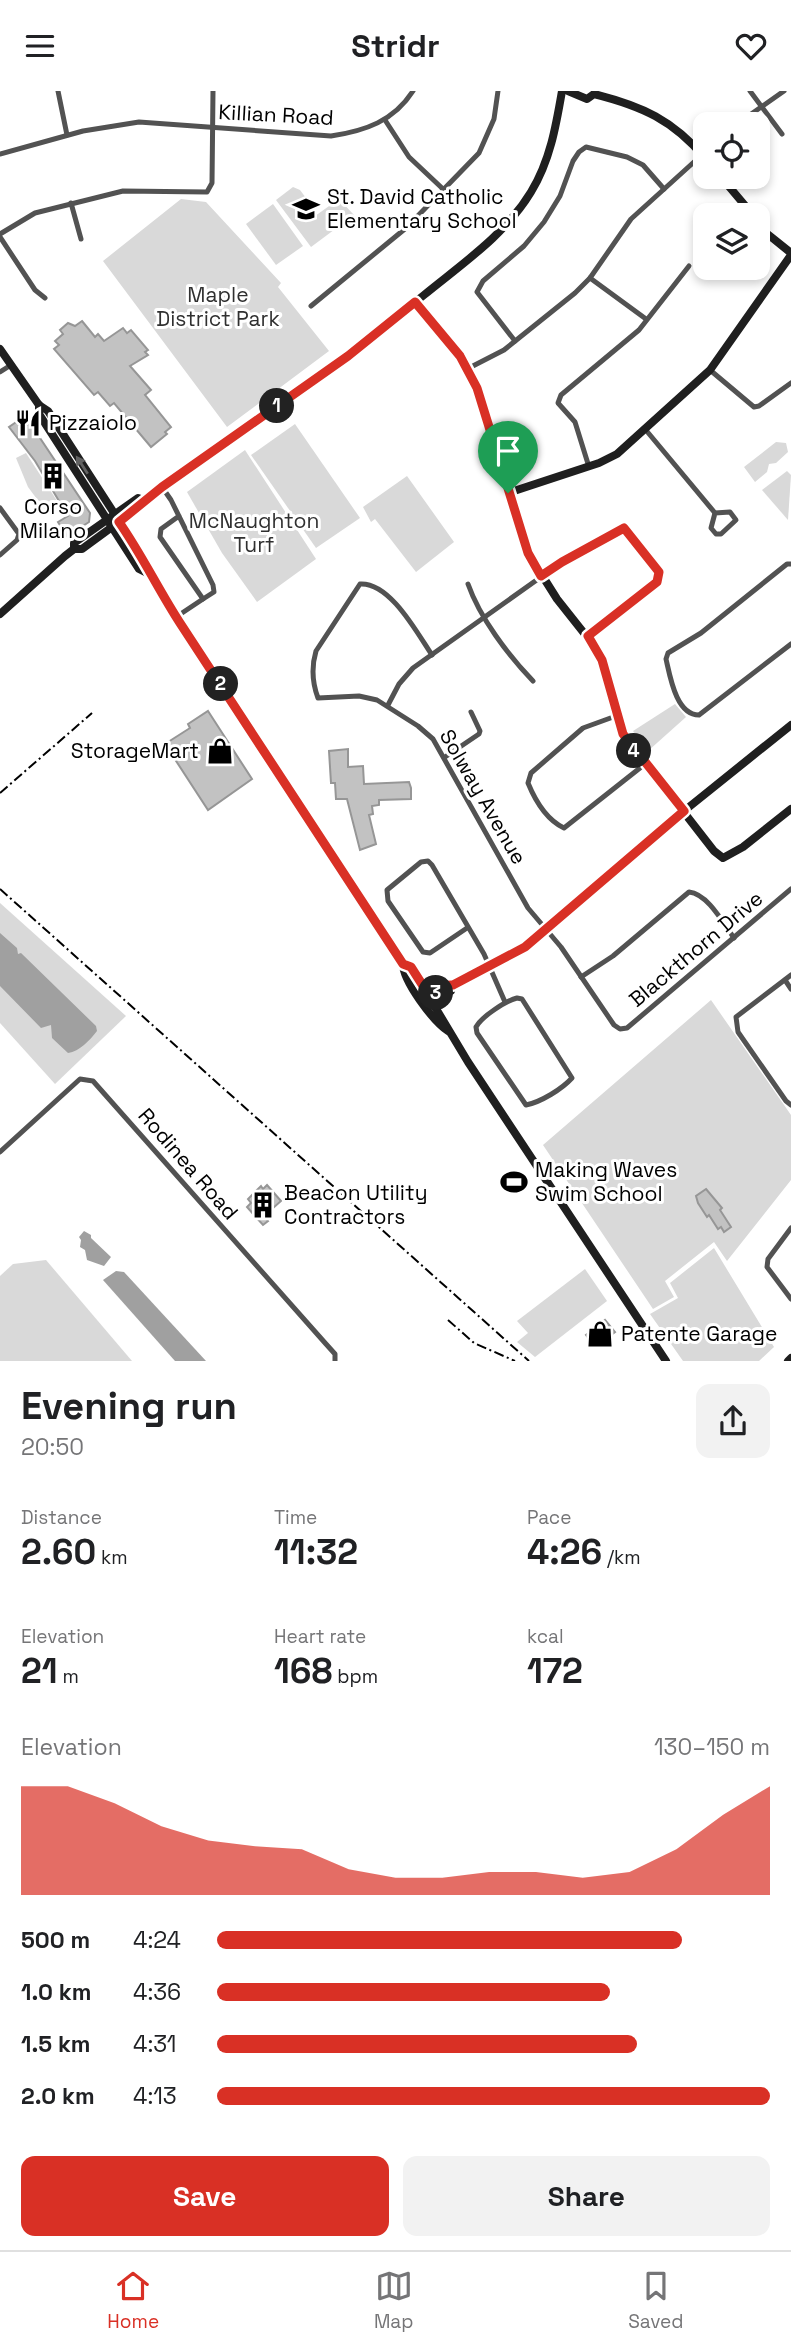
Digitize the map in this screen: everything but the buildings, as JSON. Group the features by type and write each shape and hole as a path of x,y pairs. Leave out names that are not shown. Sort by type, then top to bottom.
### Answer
{"street":[{"path":"58,91 67,135"},
{"path":"45,298 35,291 0,235 35,213 138,189 207,192 212,183 213,91"},
{"name":"Killian Road","path":"0,154 67,135 139,122 331,136 368,129 398,110 412,91"},
{"path":"311,306 390,242 480,153 494,119 498,91"},
{"path":"0,613 74,549 74,543 109,524 138,498 144,500 348,356 487,244 512,220 531,194 545,165 562,91"},
{"path":"568,91 587,99 593,92 644,108 693,144"},
{"path":"750,91 782,134"},
{"path":"755,112 784,91"},
{"path":"384,120 409,157 443,189"},
{"path":"515,341 477,296 478,287 524,246 544,222 560,196 579,152 586,147 627,157 643,166 664,189"},
{"path":"467,369 495,356 568,300 590,278 631,219 693,164"},
{"path":"731,189 743,203"},
{"path":"71,204 81,239"},
{"path":"508,493 589,467 617,454 710,370 791,254 770,236"},
{"path":"589,467 575,422 558,403 561,395 625,344 689,266"},
{"path":"590,278 646,319"},
{"path":"415,302 460,356 477,388 528,553 541,576 588,636 602,660 623,734 645,764 714,851 723,858 743,847 791,809"},
{"path":"0,349 39,405 48,411 147,564 149,574 176,617 403,964 411,967 428,1002 445,1020 448,1031 666,1361"},
{"path":"0,372 11,365"},
{"path":"710,370 754,407 791,383"},
{"path":"39,405 39,414 109,524 139,569 149,574"},
{"path":"645,429 715,513"},
{"path":"162,487 214,585 214,592 176,617"},
{"path":"0,509 19,534 17,540 0,555"},
{"path":"730,512 736,520 721,534 716,534 711,528 715,513 730,512"},
{"path":"179,516 161,529 160,537 203,600"},
{"path":"388,705 405,676 432,655 562,562 624,528 655,565 659,572 657,582 588,636"},
{"path":"791,564 787,563 701,633 668,653 666,659 678,699 690,713 699,715 791,644"},
{"name":"Solway Avenue","path":"432,655 393,599 364,583 358,586 316,651 313,684 318,698 359,696 388,705 427,732 445,757 461,792 528,908 545,928"},
{"path":"468,584 485,618 518,665 533,681"},
{"path":"445,757 479,734 471,712"},
{"path":"616,716 583,728 531,773 528,783 540,806 552,820 564,828 645,764"},
{"path":"428,1002 451,991 453,985 525,947 684,811 791,725"},
{"path":"467,927 430,953 423,952 388,901 387,890 421,862 428,861 484,954 505,1002"},
{"name":"Blackthorn Drive","path":"545,928 614,1025 627,1028 791,890"},
{"path":"581,977 613,956 689,892 697,893 705,899 734,938"},
{"path":"791,975 739,1013 737,1024 738,1032 791,1105"},
{"path":"785,980 791,989"},
{"path":"522,999 572,1078 533,1104 526,1105 477,1033 476,1027 480,1020 505,1002 522,999"},
{"name":"Rodinea Road","path":"0,1152 80,1079 90,1079 98,1084 311,1326 335,1354 335,1361"},
{"path":"791,1228 768,1259 767,1267 791,1300"}],"green space":[{"path":"293,187 300,190 306,198 296,207 308,221 339,199 354,215 311,247 276,200"},
{"name":"Maple District Park","path":"181,199 206,202 281,283 278,287 329,351 227,427 103,261"},
{"path":"273,204 303,246 276,265 246,224"},
{"path":"295,424 360,518 316,548 251,455"},
{"path":"776,442 786,443 788,452 776,463 769,464 767,472 755,482 744,467"},
{"name":"McNaughton Turf","path":"245,450 316,559 257,602 222,553 187,492"},
{"path":"26,453 61,507 48,514 28,487 16,458"},
{"path":"787,471 791,475 788,520 762,490"},
{"path":"407,476 454,542 416,572 375,519 371,522 363,507"},
{"path":"675,704 686,717 648,751 633,731"},
{"path":"0,903 126,1016 55,1084 0,1023"},
{"path":"711,1000 791,1115 791,1180 727,1261 714,1242 665,1281 674,1297 653,1309 543,1145"},
{"path":"714,1248 774,1347 759,1361 683,1361 650,1314 678,1298 670,1283"},
{"path":"46,1260 132,1361 0,1361 0,1276 13,1264"},
{"path":"585,1269 607,1301 535,1357 517,1342 528,1333 517,1321"}],"shaded area":[{"path":"0,933 17,948 18,954 21,953 96,1026 97,1031 80,1048 68,1053 52,1038 51,1025 41,1028 0,986"},
{"path":"84,1231 111,1257 104,1266 87,1260 85,1250 80,1247 79,1237"},
{"path":"116,1271 124,1272 206,1361 175,1361 103,1280"}],"railway":[{"path":"0,793 92,713"},
{"path":"0,889 529,1361"},
{"path":"448,1320 474,1343 515,1361"}],"place":[{"name":"St. David Catholic Elementary School","path":"306,209"},
{"name":"Pizzaiolo","path":"28,423"},
{"name":"Corso Milano","path":"53,476"},
{"name":"StorageMart","path":"220,751"},
{"name":"Making Waves Swim School","path":"514,1182"},
{"name":"Beacon Utility Contractors","path":"263,1205"},
{"name":"Patente Garage","path":"600,1334"}],"route":[{"path":"415,302 460,356 477,388 508,493 528,553 541,576 624,528 659,572 657,582 588,636 602,660 612,704 623,734 684,811 525,947 453,985 448,984 437,991 432,1000 411,967 403,964 180,623 149,574 147,564 119,522 142,505 144,500 348,356 415,302"}]}
